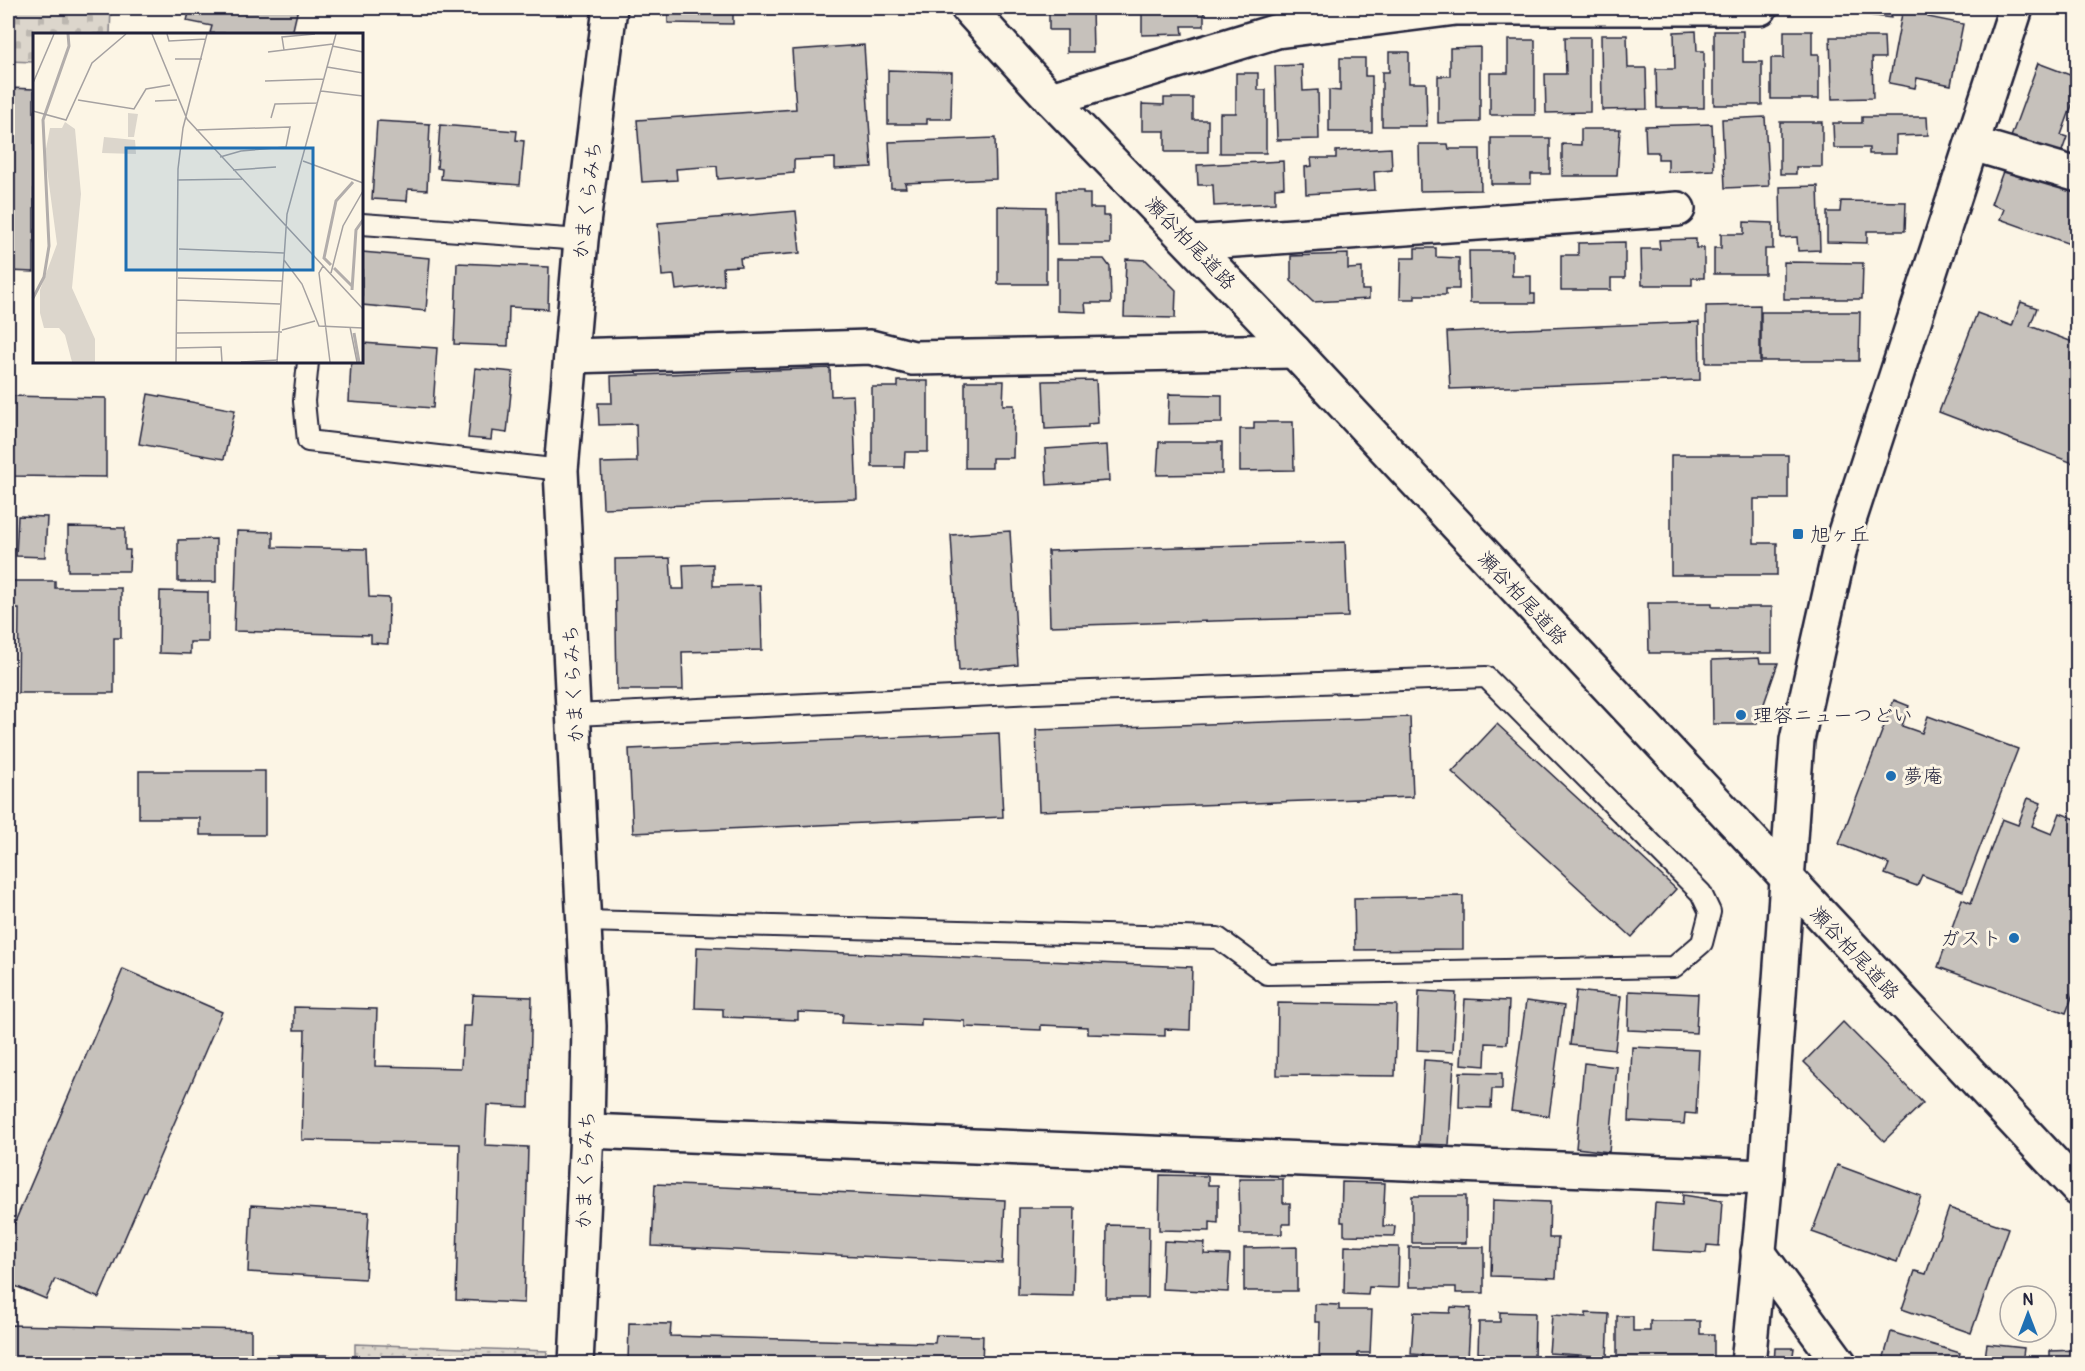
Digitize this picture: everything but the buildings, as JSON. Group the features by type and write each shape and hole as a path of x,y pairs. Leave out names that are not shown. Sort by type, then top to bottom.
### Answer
{"street":[{"name":"かまくらみち","path":"576,1364 587,1131 589,1026 561,470 581,240 610,8"},
{"name":"瀬谷柏尾道路","path":"968,8 1051,99 1294,351 1787,881 2078,1189"},
{"path":"1051,99 1277,31 1456,8 1760,8"},
{"path":"1748,1364 1766,1177 1797,740 1840,548 2016,8"},
{"path":"1973,144 2078,176"},
{"path":"1192,243 1678,209"},
{"path":"571,356 870,347 913,358 1294,351"},
{"path":"587,1131 1766,1177"},
{"path":"1758,1252 1840,1364"}],"lane":[{"path":"363,224 581,240"},
{"path":"308,363 304,401 308,441 561,470"},
{"path":"575,715 1023,693 1486,677 1701,893 1710,912 1702,943 1674,967 1266,974 1218,938 585,921"}],"green space":[{"path":"8,8 111,8 110,33 33,33 33,62 8,61"},
{"path":"355,1344 547,1351 546,1363 355,1363"}],"place":[{"name":"旭ヶ丘","path":"1798,534"},
{"name":"理容ニューつどい","path":"1741,715"},
{"name":"夢庵","path":"1891,776"},
{"name":"ガスト","path":"2014,938"}]}
